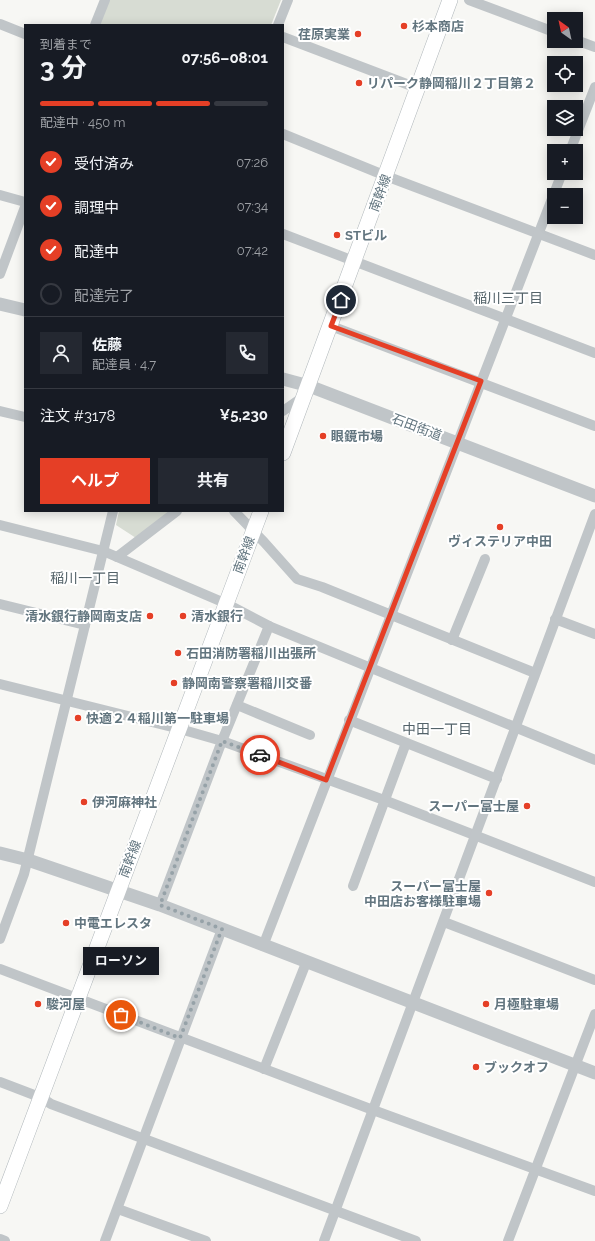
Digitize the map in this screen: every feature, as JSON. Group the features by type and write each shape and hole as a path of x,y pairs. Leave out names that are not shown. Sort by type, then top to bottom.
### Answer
{"main road":[{"name":"南幹線","path":"284,450 450,0"},
{"name":"南幹線","path":"0,1206 42,1098 261,512"}],"street":[{"path":"95,24 105,0"},
{"path":"278,24 288,0"},
{"path":"469,0 547,29"},
{"path":"0,24 24,34"},
{"path":"284,37 417,88"},
{"path":"583,43 595,47"},
{"path":"573,144 595,87"},
{"path":"284,134 386,176 595,255"},
{"path":"263,946 349,720 559,180"},
{"path":"0,195 24,202"},
{"path":"0,274 24,210"},
{"path":"284,234 594,351"},
{"path":"0,304 24,310"},
{"path":"331,326 481,381 595,426"},
{"name":"石田街道","path":"284,380 307,391 457,442 595,496"},
{"path":"284,410 307,391"},
{"path":"0,411 24,417"},
{"path":"0,940 28,860 113,512"},
{"path":"117,557 176,512"},
{"path":"235,512 297,579 322,587 391,614 535,673"},
{"path":"324,1241 595,514"},
{"path":"0,525 103,551 227,604 269,626 369,669 595,760"},
{"path":"452,640 485,559"},
{"path":"0,604 85,626"},
{"path":"555,619 595,634"},
{"path":"160,905 222,741 269,626"},
{"path":"0,684 180,728 222,741 384,800 595,882"},
{"path":"237,705 310,735"},
{"path":"349,720 497,779"},
{"path":"353,886 406,743"},
{"path":"0,853 28,860 160,905 595,1074"},
{"path":"444,922 595,980"},
{"path":"105,1241 222,929"},
{"path":"264,1070 306,962"},
{"path":"0,969 264,1070 595,1191"},
{"path":"508,1241 595,1014"},
{"path":"0,1082 42,1098 51,1104 416,1241"},
{"path":"118,1208 206,1241"},
{"path":"0,1239 5,1241"}],"shaded area":[{"path":"108,0 281,0 271,24 98,24"},
{"path":"119,512 171,512 136,538 116,525"}],"way so far":[{"path":"121,1015 180,1038 222,929 160,905 222,741 260,755"}],"place":[{"name":"杉本商店","path":"404,26"},
{"name":"荏原実業","path":"358,34"},
{"name":"リパーク静岡稲川２丁目第２","path":"359,83"},
{"name":"STビル","path":"337,235"},
{"name":"眼鏡市場","path":"323,436"},
{"name":"ヴィステリア中田","path":"500,527"},
{"name":"清水銀行静岡南支店","path":"150,616"},
{"name":"清水銀行","path":"183,616"},
{"name":"石田消防署稲川出張所","path":"178,653"},
{"name":"静岡南警察署稲川交番","path":"174,683"},
{"name":"快適２４稲川第一駐車場","path":"78,718"},
{"name":"伊河麻神社","path":"84,802"},
{"name":"スーパー富士屋","path":"527,806"},
{"name":"スーパー富士屋 中田店お客様駐車場","path":"489,893"},
{"name":"中電エレスタ","path":"66,923"},
{"name":"駿河屋","path":"38,1004"},
{"name":"月極駐車場","path":"486,1004"},
{"name":"ローソン","path":"121,1015"},
{"name":"ブックオフ","path":"476,1067"}],"district":[{"name":"稲川三丁目","path":"508,298"},
{"name":"稲川一丁目","path":"85,578"},
{"name":"中田一丁目","path":"437,729"}],"route":[{"path":"260,755 326,780 481,381 331,326 341,300"}]}
